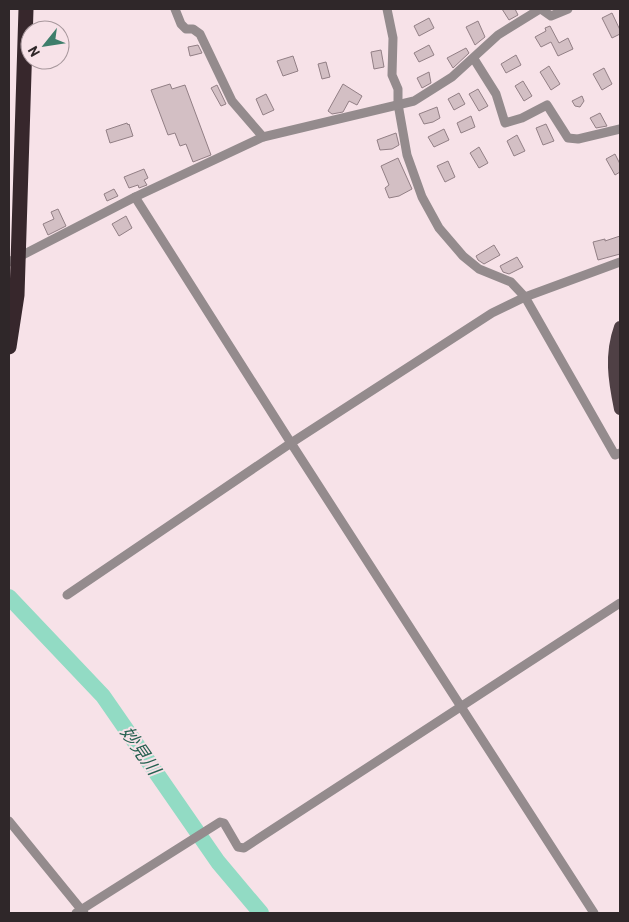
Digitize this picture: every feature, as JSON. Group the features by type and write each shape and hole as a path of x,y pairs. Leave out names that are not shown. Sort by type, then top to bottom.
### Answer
{"highway":[{"path":"9,347 17,295 13,260 26,9"}],"main road":[{"path":"620,327 615,342 614,380 620,409"}],"street":[{"path":"175,9 180,24 186,29 194,29 200,34 232,101 263,137"},
{"path":"387,9 393,38 392,75 398,89 398,104 407,155 422,198 439,228 463,256 479,269 511,282 525,298 615,455 620,453"},
{"path":"13,260 135,197 263,137 414,101 438,87 474,59 498,35 540,9 551,16 568,9"},
{"path":"474,59 496,94 505,123 522,118 547,104 568,138 578,140 620,129"},
{"path":"135,197 594,913"},
{"path":"67,595 291,443 492,313 525,298 620,262"},
{"path":"9,821 80,912 220,822 224,823 238,846 244,848 620,604"}],"building":[{"path":"502,9 515,9 518,15 509,20"},
{"path":"612,13 620,34 612,38 602,18"},
{"path":"429,18 434,28 419,36 414,26"},
{"path":"478,21 485,37 475,45 466,27"},
{"path":"550,26 559,43 568,38 573,49 558,56 551,42 541,47 535,37 546,31 545,28"},
{"path":"198,45 202,53 190,56 188,47"},
{"path":"429,45 434,55 419,62 414,53"},
{"path":"466,48 469,53 453,68 447,58"},
{"path":"381,50 384,67 374,69 371,52"},
{"path":"516,55 521,65 506,73 501,64"},
{"path":"293,56 298,71 283,76 277,61"},
{"path":"326,62 330,77 322,79 318,64"},
{"path":"549,66 560,84 551,90 540,72"},
{"path":"604,68 612,84 602,90 593,74"},
{"path":"429,72 431,83 422,88 417,78"},
{"path":"523,81 532,96 524,101 515,86"},
{"path":"170,84 172,89 185,85 211,155 193,162 186,144 180,146 175,133 168,135 151,90"},
{"path":"343,84 362,96 357,105 349,101 343,112 332,114 328,111"},
{"path":"217,85 226,104 221,106 211,88"},
{"path":"478,89 488,106 479,111 469,94"},
{"path":"459,93 465,104 454,110 448,99"},
{"path":"266,94 274,110 263,115 256,99"},
{"path":"582,96 584,101 580,107 575,106 572,101"},
{"path":"437,107 440,118 424,124 419,114"},
{"path":"600,113 607,126 596,128 590,118"},
{"path":"471,116 475,127 461,133 457,123"},
{"path":"127,123 133,136 110,143 106,130"},
{"path":"546,124 554,141 543,145 536,128"},
{"path":"444,129 449,140 434,147 428,137"},
{"path":"396,133 399,145 392,149 380,150 377,140"},
{"path":"517,135 525,151 514,156 507,141"},
{"path":"479,147 488,163 479,168 470,153"},
{"path":"615,154 620,164 620,172 615,175 606,159"},
{"path":"398,158 412,189 399,196 389,198 385,188 389,185 381,166"},
{"path":"448,161 455,177 445,182 437,166"},
{"path":"144,169 148,178 144,180 147,185 139,188 138,185 129,188 124,177"},
{"path":"114,189 118,196 107,201 104,194"},
{"path":"58,209 66,226 48,235 43,224 54,219 51,212"},
{"path":"126,216 132,228 119,236 112,224"},
{"path":"620,236 620,254 598,260 593,242 605,239 605,241"},
{"path":"494,245 500,255 484,264 478,260 476,256"},
{"path":"517,257 523,267 509,274 503,272 500,266"}],"waterway":[{"name":"妙見川","path":"9,597 103,696 218,862 261,913"}]}
